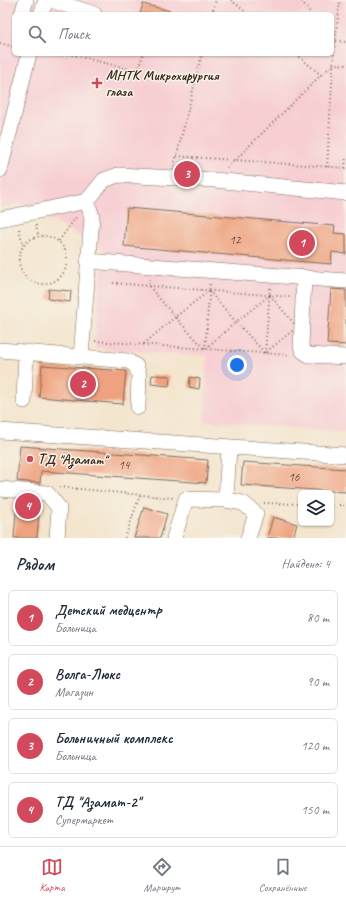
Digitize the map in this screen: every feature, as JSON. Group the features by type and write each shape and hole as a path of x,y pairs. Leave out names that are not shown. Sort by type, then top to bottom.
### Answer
{"lane":[{"path":"23,12 26,0"},
{"path":"42,12 46,0"},
{"path":"51,0 88,12"},
{"path":"0,170 28,56"},
{"path":"0,219 87,201 104,180 118,175 171,176 346,193"},
{"path":"81,357 92,217 87,201"},
{"path":"88,261 346,281"},
{"path":"304,277 301,346 303,351 309,355 346,358"},
{"path":"0,350 128,361 136,366 139,375 138,407"},
{"path":"24,401 26,352"},
{"path":"0,431 346,455"},
{"path":"226,500 229,447"},
{"path":"0,489 47,493 59,508 57,538"},
{"path":"174,538 186,499 226,500 243,503 256,514 248,538"}],"path":[{"path":"213,12 216,0"},
{"path":"231,0 246,12"},
{"path":"326,167 334,51 340,0"},
{"path":"302,1 310,12"},
{"path":"336,41 346,42"},
{"path":"0,43 12,47"},
{"path":"76,56 138,71 142,56"},
{"path":"171,176 201,56"},
{"path":"298,56 321,75"},
{"path":"214,180 321,75 334,64 346,65"},
{"path":"176,156 346,168 346,157"},
{"path":"58,241 87,201"},
{"path":"15,216 23,245"},
{"path":"38,235 48,235 58,241 64,248 67,256 63,274 56,282 48,285 37,285 27,279 21,272 18,263 19,253 23,245 31,238 38,235"},
{"path":"150,266 149,286 205,349"},
{"path":"265,353 271,275"},
{"path":"113,283 303,298"},
{"path":"144,344 175,317 209,291"},
{"path":"209,291 265,353"},
{"path":"205,349 209,291"},
{"path":"205,349 270,295"},
{"path":"265,353 297,327 270,295"},
{"path":"82,340 295,356 303,351"},
{"path":"47,493 52,487 186,499"},
{"path":"125,538 140,495"},
{"path":"243,503 298,504"},
{"path":"334,505 346,505"}],"shaded area":[{"path":"0,0 346,0 346,432 204,421 207,356 94,348 104,250 21,203 0,208"}],"building":[{"path":"143,4 170,11 170,12 141,12"},
{"path":"127,208 335,226 334,233 346,234 346,254 332,252 331,264 124,246"},
{"path":"49,289 71,291 70,302 48,299"},
{"path":"331,289 346,290 346,345 327,344"},
{"path":"42,365 126,371 123,404 39,397"},
{"path":"152,375 170,376 169,386 151,384"},
{"path":"190,377 200,379 199,389 189,387"},
{"path":"20,446 208,460 206,483 41,471 40,483 17,481"},
{"path":"243,462 346,469 346,492 241,485"},
{"path":"17,499 40,501 37,538 14,538"},
{"path":"144,507 167,514 160,538 134,538"},
{"path":"273,517 297,524 293,538 267,538"}],"place":[{"name":"МНТК Микрохирургия глаза","path":"97,83"},
{"name":"Больничный комплекс","path":"187,174"},
{"name":"Детский медцентр","path":"302,243"},
{"name":"Волга-Люкс","path":"83,384"},
{"name":"ТД \"Азамат\"","path":"30,459"},
{"name":"ТД \"Азамат-2\"","path":"28,506"}]}
